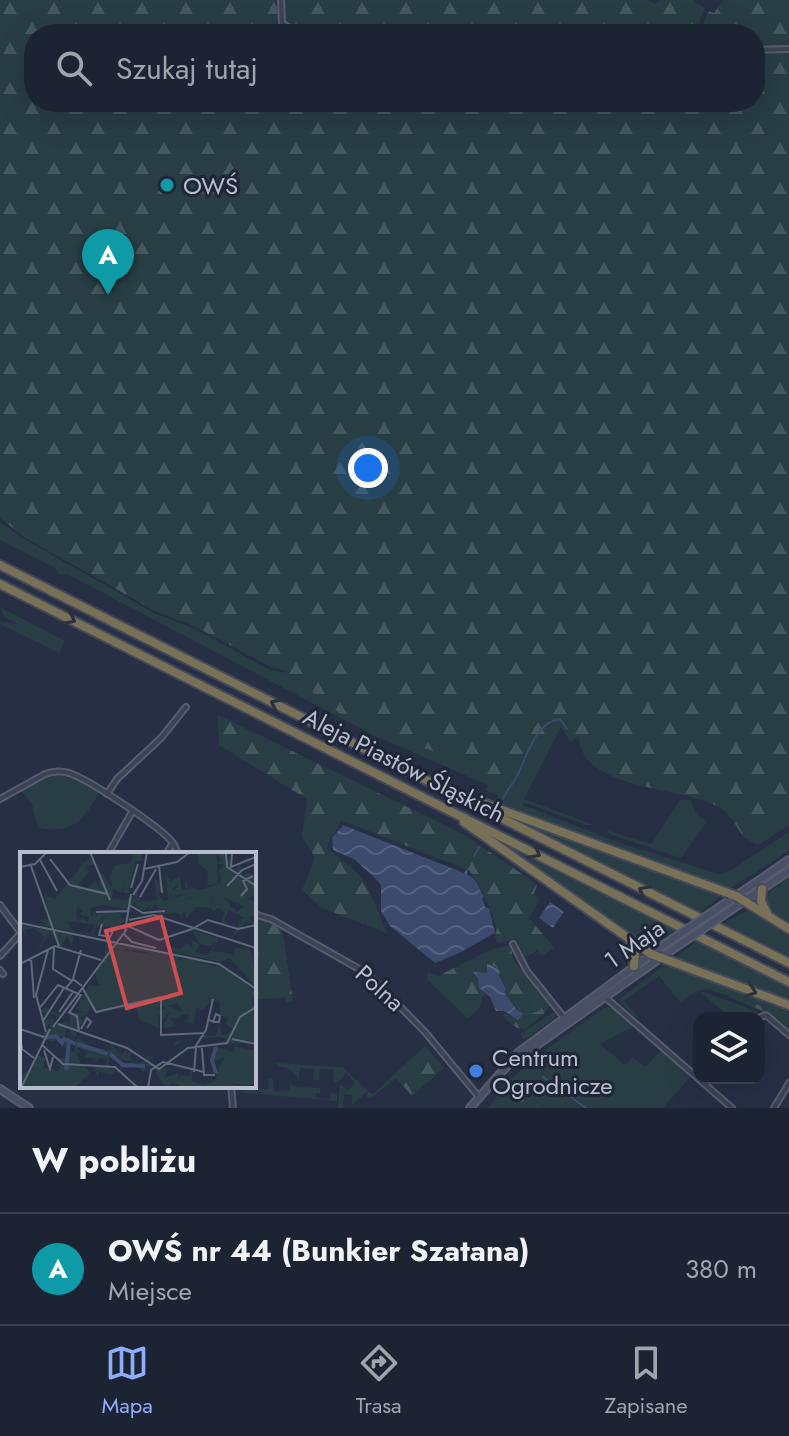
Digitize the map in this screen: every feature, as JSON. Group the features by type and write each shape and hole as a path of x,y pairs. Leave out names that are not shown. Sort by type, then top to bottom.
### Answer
{"highway":[{"name":"Aleja Piastów Śląskich","path":"0,565 789,963"},
{"name":"Aleja Piastów Śląskich","path":"0,584 789,982"},
{"path":"445,790 741,898 789,929"},
{"path":"440,806 655,956 789,1005"},
{"path":"762,889 761,901 770,916"},
{"path":"629,939 635,952 634,966"}],"main road":[{"name":"1 Maja","path":"470,1108 507,1066 634,966 670,951 732,909 741,898 789,860"},
{"name":"1 Maja","path":"566,1020 605,997 664,945 723,905 762,889 789,871"},
{"path":"0,1089 29,1108"}],"street":[{"path":"281,0 284,24"},
{"path":"765,50 789,49"},
{"path":"107,794 121,775 161,738 186,707"},
{"path":"1,797 52,771 69,773 132,812 173,843 177,852"},
{"path":"109,852 132,812"},
{"path":"167,852 173,843"},
{"path":"0,905 20,932"},
{"name":"Polna","path":"256,915 271,919 368,974 425,1032 479,1097"},
{"path":"0,956 20,934"},
{"path":"513,944 527,971 566,1020"},
{"path":"605,997 693,1071"},
{"path":"765,1015 789,1035"},
{"path":"774,1108 789,1083"},
{"path":"707,1084 732,1108"},
{"path":"231,1088 233,1108"}],"green space":[{"path":"0,0 276,0 279,24 24,24 24,112 765,112 765,52 789,52 789,813 744,838 722,809 707,802 617,778 598,769 585,756 579,738 577,736 571,742 561,727 514,778 498,779 476,772 448,756 394,738 339,713 286,671 271,667 196,627 155,611 24,537 0,518"},
{"path":"283,0 647,0 656,4 661,0 693,0 705,8 698,24 285,23"},
{"path":"724,0 789,0 789,47 765,48 765,24 703,24 709,11 714,13"},
{"path":"0,522 24,539 154,613 193,628 270,670 289,673 339,713 394,738 448,756 476,772 498,779 561,727 524,799 594,825 586,825 524,802 523,805 620,843 718,874 730,871 789,832 789,851 728,890 492,802 499,796 486,790 488,785 373,735 67,574 60,575 55,568 0,540"},
{"path":"0,607 65,641 59,653 0,624 0,621 20,625 4,617"},
{"path":"218,715 463,834 531,880 537,885 534,894 540,899 529,918 555,948 542,956 537,950 525,958 516,939 497,943 497,928 486,899 470,871 341,820 326,848 366,884 387,933 322,908 302,890 315,857 302,837 307,799 219,745"},
{"path":"52,773 82,781 100,791 76,823 60,829 38,828 32,804 21,791"},
{"path":"680,800 691,800 697,815 707,822 681,858 609,834 606,830 651,844"},
{"path":"789,813 789,825 758,845 744,838"},
{"path":"533,824 723,894 701,912 531,827"},
{"path":"504,845 674,931 646,947"},
{"path":"789,878 789,923 765,902 771,890"},
{"path":"752,908 789,933 789,956 723,923"},
{"path":"256,917 282,927 293,1001 286,1002 285,997 256,1000"},
{"path":"696,941 789,988 789,1003 673,960"},
{"path":"510,945 514,961 539,993 538,997 526,994 525,1003 533,1001 534,1004 528,1007 531,1014 540,1010 544,1003 549,1005 545,1013 525,1029 517,1028 503,1017 505,1013 511,1017 516,1009 504,992 505,984 496,967 488,964 487,974 473,973 486,995 482,997 479,1009 467,1018 427,979 428,972 438,976 490,950"},
{"path":"669,966 789,1010 789,1017 708,989 698,990 680,1002 659,976 624,1001 637,1019 618,1000 662,967"},
{"path":"535,988 548,1003 531,1015 528,1007 533,1004 530,1001 524,1003 526,994 539,993"},
{"path":"704,992 756,1012 724,1012 701,993"},
{"path":"732,995 789,1017 789,1033 765,1012 728,997"},
{"path":"611,1007 634,1026 600,1044 625,1065 633,1057 646,1067 661,1050 691,1076 663,1108 546,1108 510,1082 496,1098 508,1082 534,1060 604,1008"},
{"path":"554,1012 556,1017 524,1040 520,1034"},
{"path":"425,1046 444,1068 412,1096 396,1078 370,1099 366,1095 370,1092 373,1094"},
{"path":"275,1063 343,1067 368,1091 352,1105 352,1095 344,1094 343,1108 338,1108 340,1084 348,1090 355,1083 346,1073 338,1082 333,1082 334,1070 320,1069 319,1080 314,1080 314,1069 300,1068 299,1079 291,1070 278,1067"},
{"path":"268,1078 273,1079 274,1091 289,1090 290,1083 297,1087 320,1088 316,1098 330,1099 331,1093 337,1094 337,1101 235,1092 248,1088 269,1089"},
{"path":"510,1082 545,1108 488,1108"}],"water":[{"path":"343,825 464,873 468,867 467,874 475,880 486,908 489,908 495,933 435,963 390,926 381,911 381,885 375,878 354,859 333,850 332,838"},
{"path":"550,902 564,912 553,928 539,918"},
{"path":"487,963 499,970 506,989 504,992 523,1014 518,1020 504,1011 496,1011 490,997 479,988 473,972 487,973"}],"waterway":[{"path":"503,799 539,732 552,721 560,719 567,729"},
{"path":"474,856 479,847"},
{"path":"543,1077 586,1108"}],"place":[{"name":"OWŚ","path":"167,185"},
{"name":"OWŚ nr 44 (Bunkier Szatana)","path":"108,295"},
{"name":"Centrum Ogrodnicze","path":"476,1071"}]}
